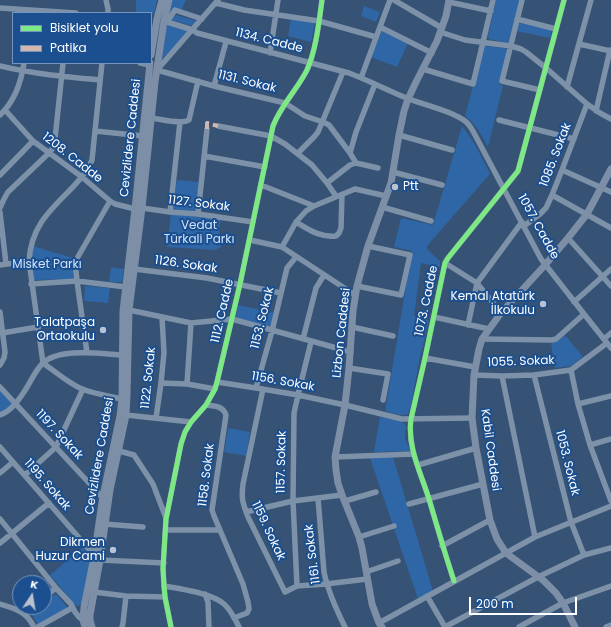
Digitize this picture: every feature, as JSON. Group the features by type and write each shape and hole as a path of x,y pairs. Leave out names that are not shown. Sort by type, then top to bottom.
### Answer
{"main road":[{"name":"Cevizlidere Caddesi","path":"87,621 105,500 120,416 122,399 124,311 151,118 162,0"},
{"name":"Cevizlidere Caddesi","path":"152,51 160,20 169,0"},
{"name":"Lizbon Caddesi","path":"380,625 372,604 359,537 338,483 335,457 345,405 357,286 368,246 391,182 404,111 408,99 437,41 446,16 449,1"},
{"name":"Cevizlidere Caddesi","path":"87,621 94,592 97,558 104,524 105,500 126,415 129,310 128,288 134,269 143,136 150,64"},
{"name":"Kabil Caddesi","path":"575,627 556,592 506,553 497,539 490,520 476,448 472,418 475,371 482,339 501,314 545,265 587,214 611,169"}],"street":[{"path":"106,0 108,12"},
{"path":"270,53 278,0"},
{"name":"1112. Cadde","path":"171,627 164,586 166,519 181,444 185,432 191,422 206,405 215,389 250,240 271,136 277,116 302,79 310,63 322,0"},
{"path":"361,78 390,0"},
{"path":"394,0 441,30 465,40 511,46 521,49 546,68 587,104 611,119"},
{"path":"423,69 473,84 493,0"},
{"path":"522,0 502,81 540,90"},
{"name":"1073. Cadde","path":"454,581 414,454 410,435 411,419 445,263 518,171 564,0"},
{"path":"567,87 591,0"},
{"path":"449,1 491,11"},
{"path":"156,70 217,2 244,10 319,21 376,37"},
{"path":"0,8 29,12"},
{"path":"160,20 175,10 202,19"},
{"path":"517,19 556,29"},
{"name":"1134. Cadde","path":"160,20 226,42 343,72 361,78 408,99"},
{"path":"380,27 432,53"},
{"path":"214,86 226,42"},
{"path":"579,44 610,51 596,111"},
{"path":"0,114 5,110 16,94 24,64"},
{"path":"0,208 8,192 52,149 55,140 62,64"},
{"path":"102,64 92,160 82,177 51,209 39,225 31,242 29,261 43,363 69,382 83,389 122,399"},
{"path":"0,66 23,71 100,80"},
{"name":"1131. Sokak","path":"156,70 285,103 305,116 329,125 356,163"},
{"path":"298,153 318,132 343,72"},
{"path":"151,118 180,122 189,120 198,81"},
{"path":"350,153 356,132 375,84"},
{"name":"1057. Cadde","path":"408,99 454,115 464,120 468,124 545,265 607,343"},
{"name":"1085. Sokak","path":"477,283 523,224 540,214 546,208 587,104"},
{"name":"1208. Cadde","path":"5,110 33,141 82,177 110,202 139,209"},
{"path":"499,120 574,139"},
{"path":"170,212 180,122"},
{"path":"218,126 271,136 285,144 312,165 339,196 341,228 336,236 318,234 296,222"},
{"path":"198,214 207,129"},
{"path":"95,131 143,136"},
{"path":"399,135 452,150"},
{"path":"0,175 33,141"},
{"path":"204,156 265,167"},
{"path":"328,183 350,165 356,163 378,168"},
{"path":"562,170 611,192"},
{"path":"393,172 442,185"},
{"path":"261,185 314,206"},
{"path":"282,248 296,222 306,211 314,206 355,189 386,196"},
{"path":"552,195 611,228"},
{"path":"87,353 75,262 110,202"},
{"path":"382,207 430,221"},
{"name":"1127. Sokak","path":"139,209 198,214 253,222"},
{"path":"0,212 3,264 29,261"},
{"path":"568,238 611,286"},
{"path":"250,240 282,248 355,295"},
{"path":"357,286 401,295 410,255 368,246"},
{"name":"1153. Sokak","path":"256,388 272,331 287,268 296,257"},
{"path":"445,263 477,283 501,314"},
{"path":"574,302 611,268"},
{"name":"1126. Sokak","path":"134,269 207,278 282,292"},
{"path":"303,339 316,288 324,275"},
{"path":"32,284 77,281 128,288"},
{"path":"468,325 477,283"},
{"path":"129,310 191,323 232,319 351,352"},
{"path":"0,312 5,352 4,358 0,365"},
{"path":"482,339 552,340 556,339 584,314"},
{"name":"1122. Sokak","path":"156,418 164,353 162,317"},
{"path":"434,317 489,330"},
{"path":"187,384 191,323"},
{"path":"352,327 394,336"},
{"path":"2,333 38,328"},
{"name":"1055. Sokak","path":"425,358 475,371 502,376 534,375 572,370 607,343 611,333"},
{"name":"1157. Sokak","path":"296,586 293,501 294,413 311,342"},
{"path":"0,415 16,404 43,363 53,357 66,353 122,355"},
{"path":"349,368 388,374 383,400"},
{"path":"572,370 578,404 590,445 611,501"},
{"name":"1053. Sokak","path":"534,375 571,522 584,555"},
{"path":"502,376 535,537"},
{"name":"1156. Sokak","path":"217,382 263,389 345,405 393,417 411,419 472,418"},
{"path":"161,383 187,384 215,389"},
{"name":"1197. Sokak","path":"0,387 105,500"},
{"path":"25,475 56,448 83,389"},
{"name":"1159. Sokak","path":"263,389 241,497 246,512 285,592 296,586 326,584 367,575 398,561"},
{"path":"578,404 611,396"},
{"name":"1158. Sokak","path":"206,405 221,408 226,415 212,510 243,584 248,602 247,613 234,618"},
{"path":"126,415 191,422"},
{"path":"590,445 611,439"},
{"name":"1195. Sokak","path":"0,447 97,558"},
{"path":"418,465 476,448"},
{"path":"118,450 134,455 153,484 166,519"},
{"path":"335,457 414,454"},
{"path":"0,473 13,462"},
{"path":"409,504 483,484"},
{"path":"246,512 293,501 318,498 343,498 376,492"},
{"name":"1161. Sokak","path":"318,498 326,584 334,606 345,627"},
{"path":"0,543 49,503"},
{"path":"380,625 427,596 535,537 611,506"},
{"path":"0,519 56,588 87,621"},
{"path":"442,546 490,520"},
{"path":"104,524 143,527"},
{"path":"359,537 394,526"},
{"path":"166,530 220,530"},
{"path":"427,596 445,627 538,577 584,555 611,548"},
{"path":"97,558 164,563"},
{"path":"164,586 204,594 223,603 239,627"},
{"path":"518,627 563,603 611,586"},
{"path":"52,591 56,588"},
{"path":"94,592 126,596 165,597"},
{"path":"204,594 208,602 209,627"},
{"path":"126,596 123,625 129,627"},
{"path":"0,604 12,607"},
{"path":"38,627 72,606"},
{"path":"26,615 34,627"},
{"path":"606,627 611,625"}],"green space":[{"path":"136,0 157,0 154,14 152,14 152,12 136,12"},
{"path":"171,0 186,0 182,9 168,16"},
{"path":"496,0 520,0 508,43 489,39 488,36"},
{"path":"364,6 380,12 376,22 361,16"},
{"path":"176,15 197,21 192,25 189,25 172,20 173,16"},
{"path":"291,18 315,22 311,42 288,36"},
{"path":"522,23 552,30 550,38 516,31 519,24"},
{"path":"167,24 188,31 188,33 160,61"},
{"path":"382,31 408,43 397,67 371,57"},
{"path":"485,46 505,48 508,51 500,84 503,86 488,147 481,134 465,116"},
{"path":"462,126 478,149 490,174 427,246 427,249 440,261 440,267 421,263 414,316 429,320 411,406 408,414 396,414 385,411 412,251 394,247 401,218 433,225"},
{"path":"177,180 199,182 196,212 172,209"},
{"name":"Vedat Türkali Parkı","path":"171,214 221,219 219,228 221,247 215,250 167,247"},
{"name":"Misket Parkı","path":"33,246 73,258 74,279 34,280 32,255"},
{"path":"111,267 124,269 122,282 109,282"},
{"path":"85,286 110,288 108,303 84,301"},
{"path":"238,305 274,313 270,327 236,317"},
{"path":"565,335 583,357 571,366 555,368 551,343 558,341"},
{"path":"0,387 16,404 0,415"},
{"path":"380,417 398,420 406,426 405,439 411,451 374,452"},
{"path":"228,428 250,432 246,456 224,452"},
{"path":"393,457 433,591 418,599 370,458"},
{"path":"83,547 91,556 83,603 78,606 75,605 52,577 52,575 50,575"},
{"path":"56,594 68,608 38,625 32,615 52,615 52,597"}],"marked path":[{"path":"207,129 207,123 218,126"}],"cycle path":[{"path":"171,627 165,597 163,568 166,519 181,444 185,432 191,422 206,405 215,389 240,284 273,126 280,111 307,70 313,54 317,36 322,0"},
{"path":"454,581 413,450 410,429 411,419 445,263 518,171 564,0"}],"place":[{"name":"Ptt","path":"395,187"},
{"name":"Kemal Atatürk İlkokulu","path":"543,304"},
{"name":"Talatpaşa Ortaokulu","path":"103,330"},
{"name":"Dikmen Huzur Cami","path":"113,550"}]}
